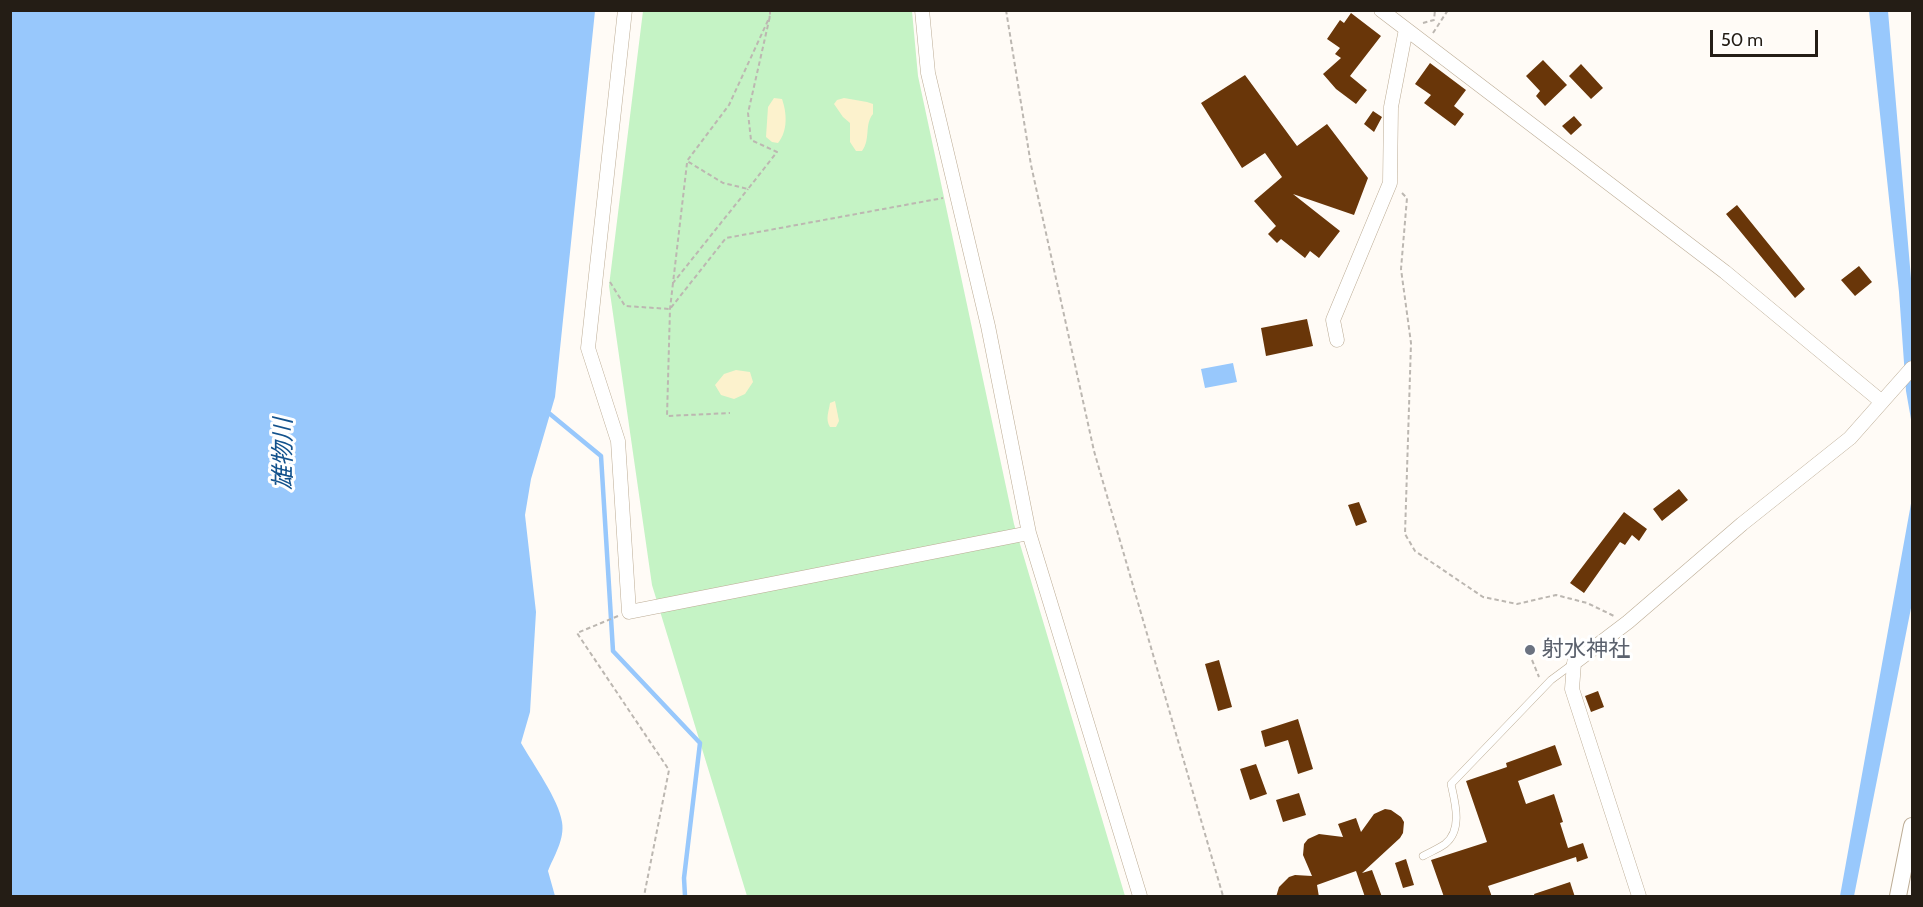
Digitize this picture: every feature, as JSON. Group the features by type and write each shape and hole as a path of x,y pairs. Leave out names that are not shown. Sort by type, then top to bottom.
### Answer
{"street":[{"path":"625,10 588,348 618,441 629,612 1029,533"},
{"path":"922,10 928,73 988,326 1029,533 1140,897"},
{"path":"1382,10 1725,272 1882,402"},
{"path":"1337,339 1334,320 1390,183 1391,107 1405,28 1404,10"},
{"path":"1639,897 1572,688 1574,663 1628,622 1742,524 1850,438 1912,368"},
{"path":"1898,897 1912,826"}],"lane":[{"path":"1423,856 1446,843 1452,834 1457,813 1451,783 1542,689 1574,663"}],"path":[{"path":"673,283 777,152 751,140 748,113 770,10"},
{"path":"1006,10 1031,165 1094,451 1223,897"},
{"path":"1405,28 1434,20 1435,10"},
{"path":"1426,44 1448,10"},
{"path":"730,413 667,416 670,309 687,161 729,105 770,16"},
{"path":"687,161 723,183 748,189"},
{"path":"1390,183 1407,198 1401,269 1411,343 1406,534 1415,551 1483,597 1517,604 1556,595 1587,603 1628,622"},
{"path":"670,309 726,238 957,195"},
{"path":"597,263 625,306 670,309"},
{"path":"629,612 577,633 669,770 644,897"},
{"path":"1532,660 1542,689"}],"green space":[{"path":"643,11 912,11 918,76 1014,524 1125,896 747,896 652,585 609,286"}],"sand":[{"path":"774,98 782,99 786,116 784,133 778,143 766,137 768,107"},
{"path":"844,98 873,104 873,114 862,151 856,151 850,142 850,123 834,104 837,100"},
{"path":"736,370 750,372 753,382 745,394 734,399 721,395 715,385 724,374"},
{"path":"835,401 839,421 836,427 830,427 828,412 830,403"}],"water":[{"name":"雄物川","path":"10,11 595,11 555,397 531,479 525,515 536,612 530,712 521,743 551,793 562,822 560,841 548,871 555,896 11,896"},
{"path":"1869,11 1888,11 1912,290 1912,425 1906,391 1899,292"},
{"path":"1233,363 1237,382 1205,388 1201,369"},
{"path":"1912,498 1912,603 1854,896 1840,896"}],"building":[{"path":"1351,13 1381,36 1350,76 1367,90 1356,104 1336,89 1323,74 1341,58 1335,54 1340,48 1327,39 1340,20 1344,23"},
{"path":"1543,60 1567,85 1545,106 1536,96 1540,91 1526,76"},
{"path":"1430,63 1466,90 1454,106 1464,114 1455,126 1424,103 1431,95 1415,84"},
{"path":"1581,64 1603,88 1591,99 1569,76"},
{"path":"1245,75 1297,146 1327,124 1368,178 1354,215 1293,194 1340,231 1319,258 1310,251 1305,258 1281,239 1277,243 1268,234 1276,226 1254,201 1282,177 1265,153 1242,168 1201,103"},
{"path":"1373,111 1382,117 1374,132 1364,124"},
{"path":"1574,116 1582,125 1571,135 1562,126"},
{"path":"1737,205 1805,289 1795,298 1726,214"},
{"path":"1859,266 1872,282 1855,296 1841,280"},
{"path":"1307,319 1313,346 1266,356 1261,328"},
{"path":"1679,489 1688,500 1662,521 1653,509"},
{"path":"1359,502 1367,522 1356,526 1348,505"},
{"path":"1624,512 1647,529 1639,541 1632,535 1625,545 1620,542 1584,593 1570,583"},
{"path":"1219,660 1232,707 1218,711 1205,664"},
{"path":"1598,691 1604,707 1591,712 1585,696"},
{"path":"1298,719 1313,769 1298,774 1288,740 1265,747 1261,731"},
{"path":"1555,745 1562,765 1518,781 1526,804 1554,794 1568,848 1583,843 1588,858 1577,862 1576,857 1488,886 1492,897 1444,897 1431,860 1487,842 1466,781 1507,767 1506,763"},
{"path":"1256,764 1267,794 1250,800 1240,769"},
{"path":"1299,793 1306,815 1283,822 1276,800"},
{"path":"1385,809 1401,817 1404,822 1403,833 1362,873 1372,870 1382,897 1365,897 1356,871 1317,885 1319,897 1276,897 1279,887 1289,877 1312,876 1303,855 1304,844 1308,839 1319,834 1343,837 1338,824 1356,818 1361,832 1374,814"},
{"path":"1406,859 1414,885 1403,888 1395,863"},
{"path":"1570,882 1575,897 1535,897 1534,894"}],"waterway":[{"path":"550,414 601,456 613,651 700,743 684,878 685,896"}],"place":[{"name":"射水神社","path":"1530,650"}]}
